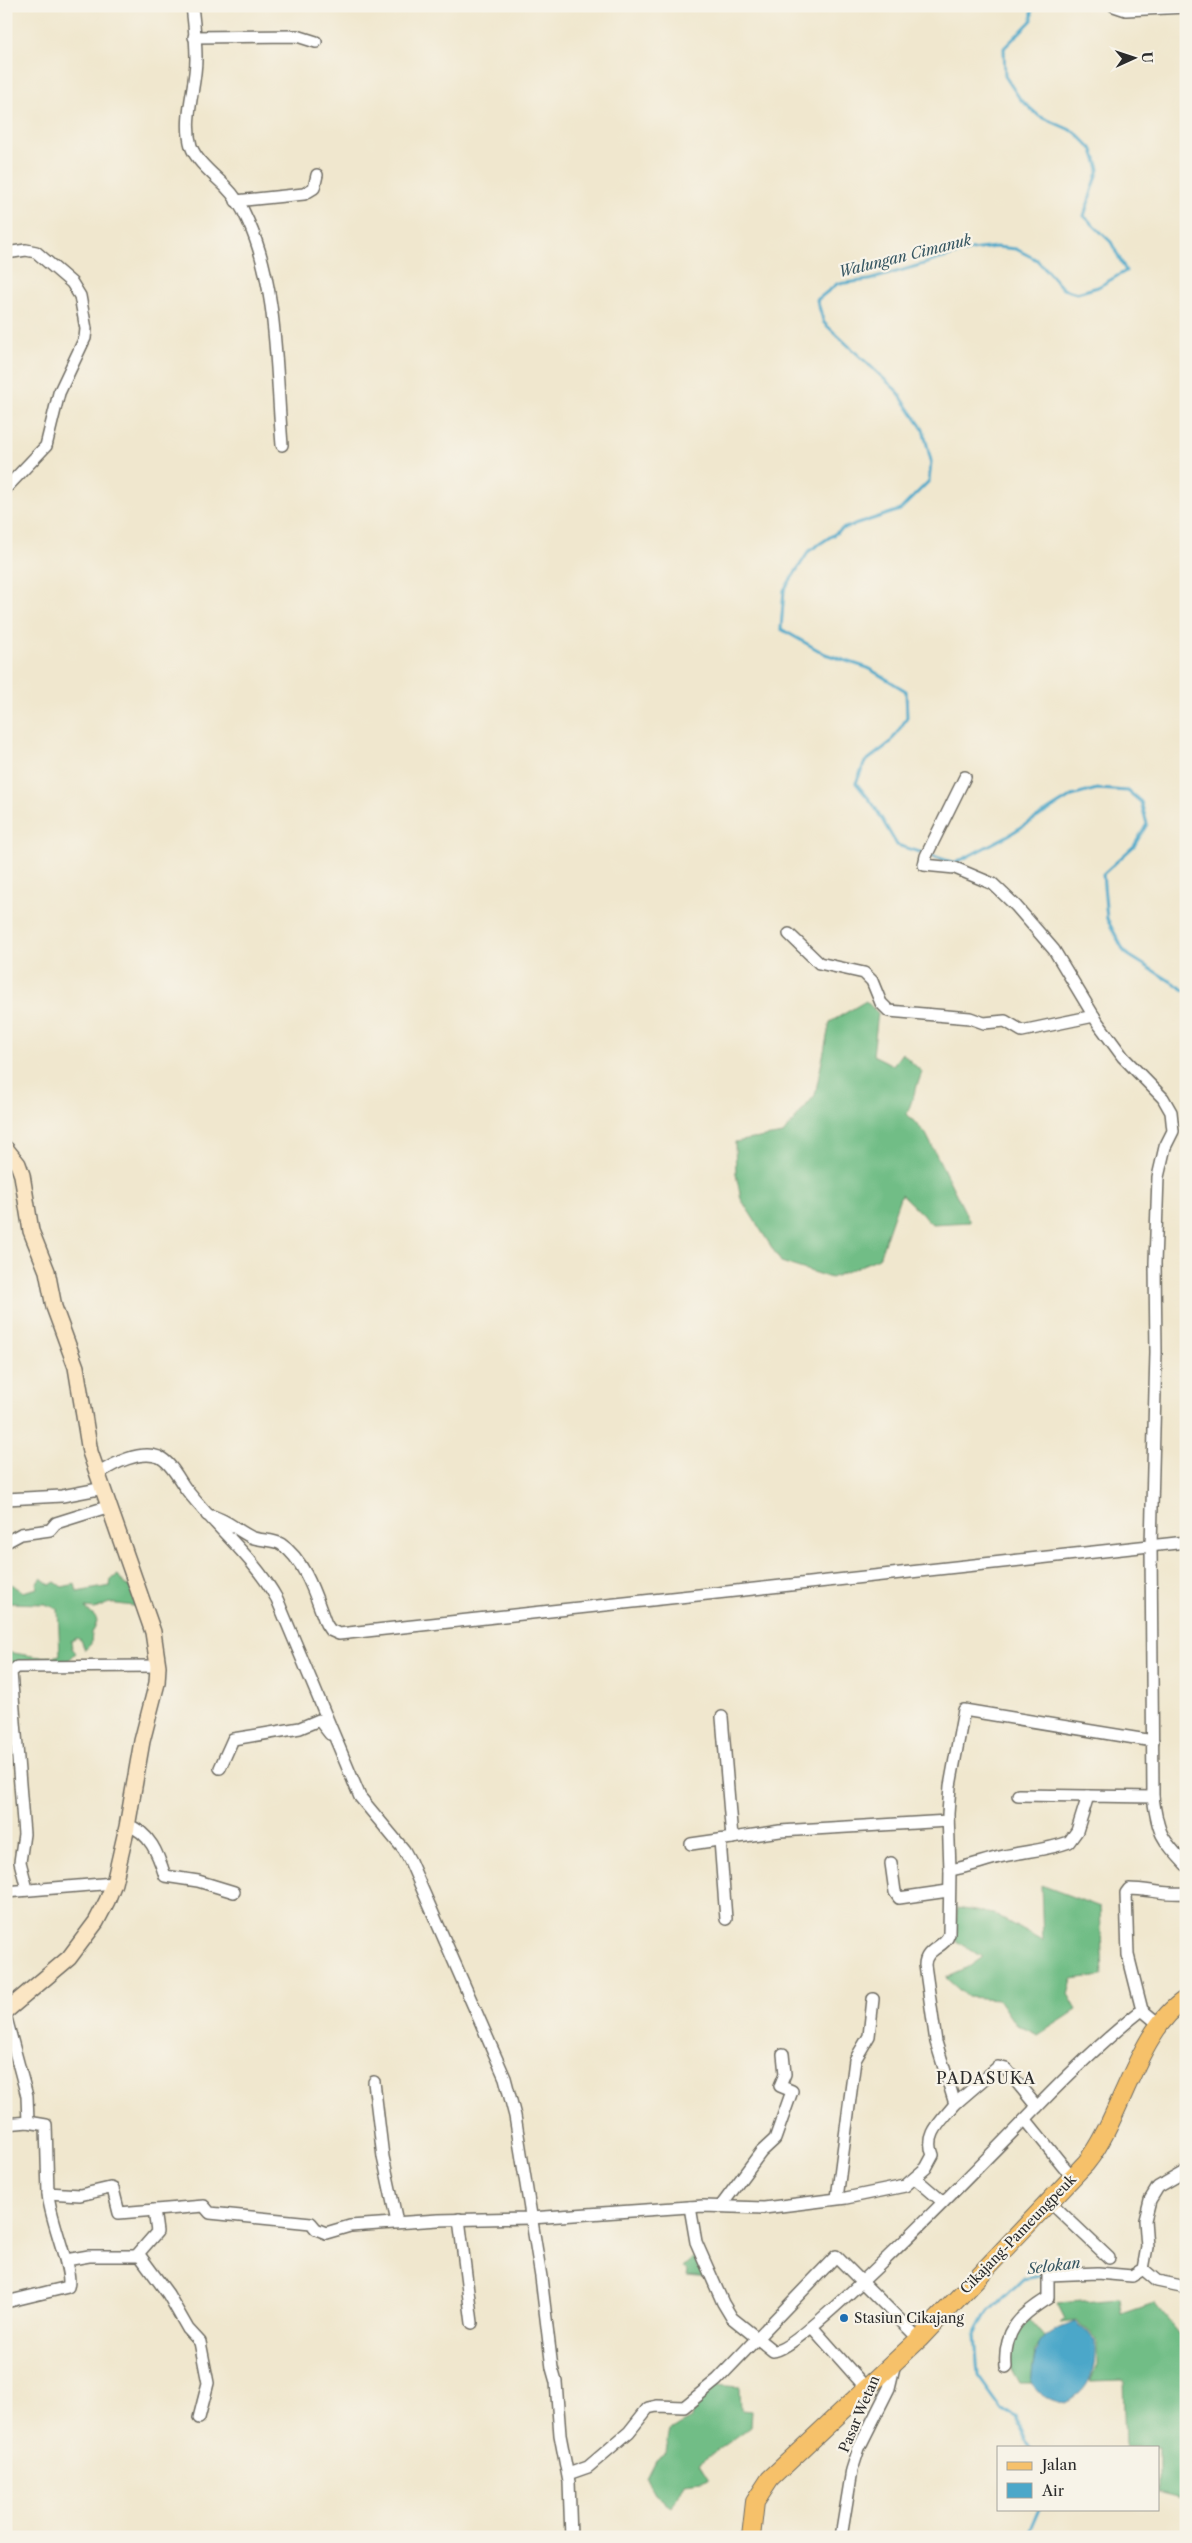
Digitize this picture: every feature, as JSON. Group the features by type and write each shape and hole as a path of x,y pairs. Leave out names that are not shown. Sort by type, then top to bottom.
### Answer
{"main road":[{"name":"Cikajang-Pameungpeuk","path":"751,2537 755,2502 763,2488 919,2338 1073,2178 1099,2144 1140,2060 1160,2026 1177,2006 1186,1999"}],"street":[{"path":"192,6 196,60 191,98 190,145 194,154 227,189 247,218 263,263 276,358 282,445"},
{"path":"1114,6 1126,10 1186,7"},
{"path":"194,37 297,36 316,42"},
{"path":"236,201 304,194 314,188 317,175"},
{"path":"6,253 26,250 36,252 68,279 80,296 86,329 85,338 59,393 46,446 6,488"},
{"path":"965,776 926,856 924,865 955,868 992,884 1054,950 1094,1016 1123,1057 1163,1098 1171,1112 1173,1122 1172,1137 1165,1147 1158,1176 1151,1546 1153,1797 1156,1820 1163,1840 1186,1865"},
{"path":"789,934 819,963 864,973 872,981 884,1008 889,1011 970,1018 984,1024 1005,1021 1022,1031 1094,1016"},
{"path":"6,1149 18,1164 22,1174 31,1231 47,1270 54,1307 73,1355 90,1452 152,1632 158,1666 157,1683 142,1741 127,1825 114,1883 96,1922 74,1952 38,1986 6,2011"},
{"path":"6,1499 62,1496 101,1481 122,1460 158,1456 165,1460 207,1515 268,1584 277,1599 299,1656 315,1686 360,1797 404,1850 410,1861 505,2078 515,2116 541,2277 552,2368 556,2382 560,2435 568,2474 571,2537"},
{"path":"8,1541 21,1534 50,1530 56,1523 110,1506"},
{"path":"207,1515 220,1518 261,1540 274,1541 289,1552 307,1576 326,1624 330,1630 339,1634 1186,1542"},
{"path":"27,1890 20,1862 24,1834 11,1672 17,1667 158,1666"},
{"path":"955,2104 936,2042 925,1965 928,1954 948,1938 950,1870 948,1821 950,1786 964,1710 1153,1741"},
{"path":"722,1717 732,1838"},
{"path":"220,1768 233,1739 300,1728 319,1720 337,1743"},
{"path":"1018,1794 1153,1797"},
{"path":"950,1870 970,1867 992,1858 1041,1851 1070,1842 1077,1831 1088,1796"},
{"path":"691,1844 789,1830 948,1821"},
{"path":"127,1825 140,1829 159,1856 165,1876 198,1880 234,1892"},
{"path":"720,1840 726,1919"},
{"path":"891,1863 895,1892 899,1898 948,1891"},
{"path":"6,1892 114,1883"},
{"path":"1160,2026 1142,2010 1128,1955 1126,1893 1128,1889 1166,1895 1186,1893"},
{"path":"838,2198 855,2060 868,2036 873,1999"},
{"path":"690,2207 696,2242 723,2303 732,2318 773,2351 778,2351 812,2327 943,2202 1026,2120 1037,2106 1116,2031 1142,2010"},
{"path":"6,2018 27,2096 28,2122"},
{"path":"721,2206 761,2152 776,2136 792,2092 780,2086 786,2074 783,2054"},
{"path":"48,2194 80,2194 110,2188 113,2190 119,2213 204,2206 210,2213 311,2223 316,2229 326,2233 350,2226 397,2222 530,2218 690,2207 764,2208 838,2198 905,2186 926,2168 933,2156 928,2145 929,2138 955,2104 998,2067 1006,2069 1037,2106"},
{"path":"374,2082 383,2156 397,2222"},
{"path":"1026,2120 1073,2178"},
{"path":"6,2124 28,2122 44,2124 46,2128 48,2194 52,2220 66,2260 70,2282 68,2287 6,2302"},
{"path":"1006,2367 1005,2345 1008,2336 1030,2310 1048,2298 1048,2276 1098,2273 1132,2276 1143,2269 1147,2247 1145,2220 1150,2200 1158,2187 1186,2171"},
{"path":"915,2178 943,2202"},
{"path":"1050,2202 1109,2258"},
{"path":"137,2255 157,2232 154,2210"},
{"path":"459,2219 472,2324"},
{"path":"66,2260 89,2256 140,2256 168,2294 191,2332 200,2342 208,2379 199,2418"},
{"path":"568,2474 588,2467 629,2432 648,2408 657,2406 680,2408 687,2405 702,2390 717,2380 756,2337 836,2256 919,2338"},
{"path":"1143,2269 1157,2281 1186,2287"},
{"path":"812,2327 867,2389"},
{"name":"Pasar Wetan","path":"840,2537 852,2470 859,2448 889,2388 895,2361"}],"green space":[{"path":"866,1001 878,1013 873,1055 893,1065 902,1053 922,1072 907,1114 926,1134 970,1222 932,1224 901,1194 879,1258 831,1278 781,1262 741,1199 736,1174 735,1142 783,1134 815,1095 830,1022"},
{"path":"118,1575 125,1585 134,1587 142,1607 109,1603 95,1609 85,1608 96,1618 97,1622 92,1633 91,1644 85,1650 81,1640 77,1638 71,1641 72,1648 76,1653 68,1661 6,1666 7,1652 40,1657 60,1655 58,1609 45,1604 6,1603 6,1584 11,1584 22,1592 38,1588 36,1584 41,1578 50,1585 55,1582 62,1587 75,1584 77,1592 110,1586 111,1579"},
{"path":"1041,1885 1100,1907 1103,1975 1072,1979 1068,1994 1077,2010 1038,2035 1015,2024 998,1999 967,1997 946,1978 966,1969 983,1957 955,1940 957,1908 993,1914 1043,1941"},
{"path":"693,2258 703,2260 700,2266 705,2270 708,2278 687,2276 688,2271 683,2267"},
{"path":"1120,2298 1122,2314 1154,2303 1186,2342 1186,2500 1160,2494 1160,2446 1125,2446 1123,2380 1090,2381 1097,2365 1097,2340 1077,2321 1060,2323 1065,2319 1057,2303"},
{"path":"1029,2318 1045,2337 1035,2350 1031,2383 1019,2383 1006,2360 1013,2338"},
{"path":"716,2385 740,2387 741,2410 751,2411 750,2427 699,2464 709,2480 684,2483 672,2507 655,2494 646,2478 655,2460 666,2452 670,2430 691,2419 696,2397"}],"water":[{"path":"1076,2322 1095,2340 1095,2360 1087,2385 1074,2398 1065,2403 1043,2396 1031,2383 1040,2343 1053,2332"}],"waterway":[{"name":"Walungan Cimanuk","path":"1032,6 1032,20 1004,48 1005,76 1020,99 1039,116 1075,132 1093,150 1099,169 1084,216 1111,242 1126,271 1098,287 1077,293 1063,289 1037,260 1016,249 996,247 971,250 869,280 837,284 817,300 824,323 896,390 923,429 931,461 929,481 900,510 842,529 809,551 784,590 781,629 825,654 868,668 906,691 907,718 890,743 865,762 856,783 873,804 897,845 955,863 1007,836 1072,796 1097,789 1128,791 1141,802 1147,824 1134,846 1103,874 1107,919 1125,953 1186,991"},
{"name":"Selokan","path":"1030,2446 1016,2418 1003,2411 978,2376 975,2335 985,2316 1023,2279 1044,2275"},
{"name":"Selokan","path":"1028,2537 1040,2510"}],"place":[{"name":"Stasiun Cikajang","path":"844,2318"}],"district":[{"name":"PADASUKA","path":"986,2078"}]}
